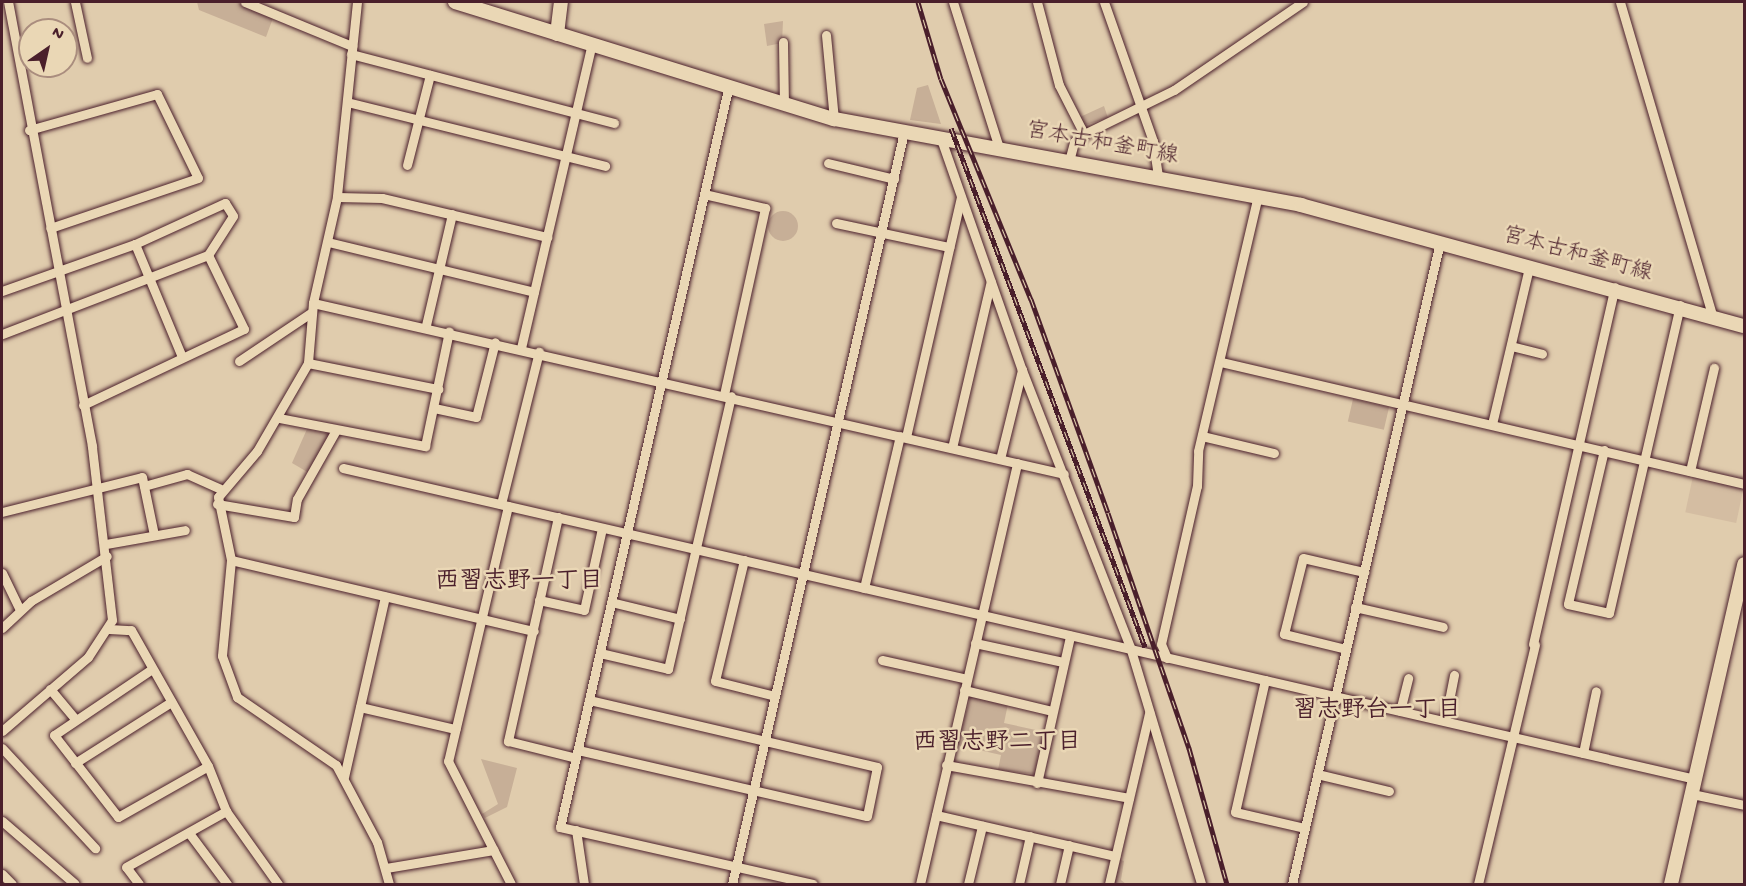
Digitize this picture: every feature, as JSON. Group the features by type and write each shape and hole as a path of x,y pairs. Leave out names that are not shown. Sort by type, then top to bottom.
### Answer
{"street":[{"path":"2,731 88,657 109,629 107,556 99,487 29,130 8,2"},
{"path":"75,2 87,58"},
{"path":"245,2 351,50 430,75 614,123"},
{"path":"357,2 337,197 313,308 308,363 279,418 220,489 217,504 231,560 222,656 237,697 301,737 344,777 386,868 389,885"},
{"name":"宮本古和釜町線","path":"455,2 557,34 590,50 834,119 1258,195 1529,267 1615,287 1744,326"},
{"path":"557,34 561,2"},
{"path":"952,2 999,148"},
{"path":"1037,2 1059,85 1084,134"},
{"path":"1104,2 1139,109 1153,141 1158,176"},
{"path":"1069,160 1074,142 1084,134 1139,109 1303,2"},
{"path":"1620,2 1712,315"},
{"path":"826,35 834,119"},
{"path":"783,42 784,105"},
{"path":"521,348 590,50"},
{"path":"407,165 430,75"},
{"path":"728,89 560,827 736,867 783,881 813,885"},
{"path":"29,130 157,94 198,178 50,228"},
{"path":"346,102 605,166"},
{"path":"732,885 904,132"},
{"path":"941,139 1022,370 1131,650 1201,885"},
{"path":"828,163 894,178"},
{"path":"600,653 668,669 680,619 728,396 765,208 704,194"},
{"path":"1167,658 1161,644 1197,486 1202,436 1258,195"},
{"path":"337,197 382,198 547,237"},
{"path":"864,588 961,197"},
{"path":"2,291 59,274 135,244 225,203 232,216 208,255 65,314 2,334"},
{"path":"426,326 452,214"},
{"path":"836,223 949,247"},
{"path":"328,242 534,291"},
{"path":"1292,885 1440,242"},
{"path":"135,244 182,357"},
{"path":"82,405 244,329 208,255"},
{"path":"1492,424 1529,267"},
{"path":"952,448 991,281"},
{"path":"1478,885 1615,287"},
{"path":"1604,450 1569,604 1609,613 1680,305"},
{"path":"239,361 313,308 449,331 1064,474"},
{"path":"279,418 424,446 449,331"},
{"path":"434,408 476,417 495,342"},
{"path":"1511,346 1542,354"},
{"path":"511,885 448,761 482,620 538,352"},
{"path":"1221,362 1744,484"},
{"path":"308,363 438,389"},
{"path":"1690,471 1714,368"},
{"path":"1000,459 1022,370"},
{"path":"217,504 294,517 297,499 336,430"},
{"path":"1202,436 1274,453"},
{"path":"920,885 1017,463"},
{"path":"343,468 1695,779"},
{"path":"144,486 187,474 220,489"},
{"path":"2,512 142,477 154,535"},
{"path":"558,517 508,741 754,790 867,816 877,767 589,700"},
{"path":"539,600 584,610 602,528"},
{"path":"106,544 185,530"},
{"path":"2,628 20,610 107,556"},
{"path":"1346,649 1284,634 1303,558 1364,572"},
{"path":"231,560 534,631"},
{"path":"744,560 715,681 776,696"},
{"path":"1671,885 1695,779 1740,606 1744,564"},
{"path":"2,573 20,610"},
{"path":"344,777 385,597"},
{"path":"611,602 680,619"},
{"path":"1355,607 1443,627"},
{"path":"109,629 131,630 208,766 226,811 278,885"},
{"path":"1037,783 1070,636"},
{"path":"975,643 1063,662"},
{"path":"882,660 967,679"},
{"path":"152,669 54,735 118,817 208,766"},
{"path":"1445,721 1454,675"},
{"path":"1400,711 1408,678"},
{"path":"1264,680 1235,812 1305,828"},
{"path":"50,689 75,719"},
{"path":"964,690 1052,711"},
{"path":"1583,753 1596,691"},
{"path":"75,763 171,702"},
{"path":"360,707 455,729"},
{"path":"1109,885 1150,711"},
{"path":"2,748 95,848"},
{"path":"946,765 1129,798"},
{"path":"1317,774 1389,791"},
{"path":"1692,794 1744,805"},
{"path":"139,885 126,867 226,811"},
{"path":"936,815 1115,856"},
{"path":"2,821 75,885"},
{"path":"969,885 982,825"},
{"path":"576,830 584,885"},
{"path":"189,833 226,885"},
{"path":"1018,885 1030,836"},
{"path":"1060,885 1070,845"},
{"path":"386,868 494,850"},
{"path":"2,874 12,885"}],"shaded area":[{"path":"197,2 236,2 273,18 266,37 199,10"},
{"path":"783,21 782,43 767,46 764,24"},
{"path":"928,85 941,124 910,120 917,88"},
{"path":"1104,106 1108,118 1085,125 1080,117"},
{"path":"783,211 794,215 798,226 794,237 783,241 772,237 768,226 772,215"},
{"path":"1353,399 1389,407 1384,430 1348,421"},
{"path":"307,429 329,434 309,473 292,463"},
{"path":"1693,476 1744,487 1736,523 1685,512"},
{"path":"971,695 1008,704 1004,723 1045,732 1036,774 998,770 1001,755 957,745"},
{"path":"481,759 517,768 507,807 485,818 482,814 498,804"},
{"path":"1117,859 1124,861 1121,880 1126,884 1112,884"}],"railway":[{"path":"918,2 941,79 1031,299 1108,513 1189,748 1227,884"},
{"path":"951,128 1145,647"}],"district":[{"name":"西習志野一丁目","path":"519,583"},
{"name":"習志野台一丁目","path":"1377,712"},
{"name":"西習志野二丁目","path":"997,744"}]}
